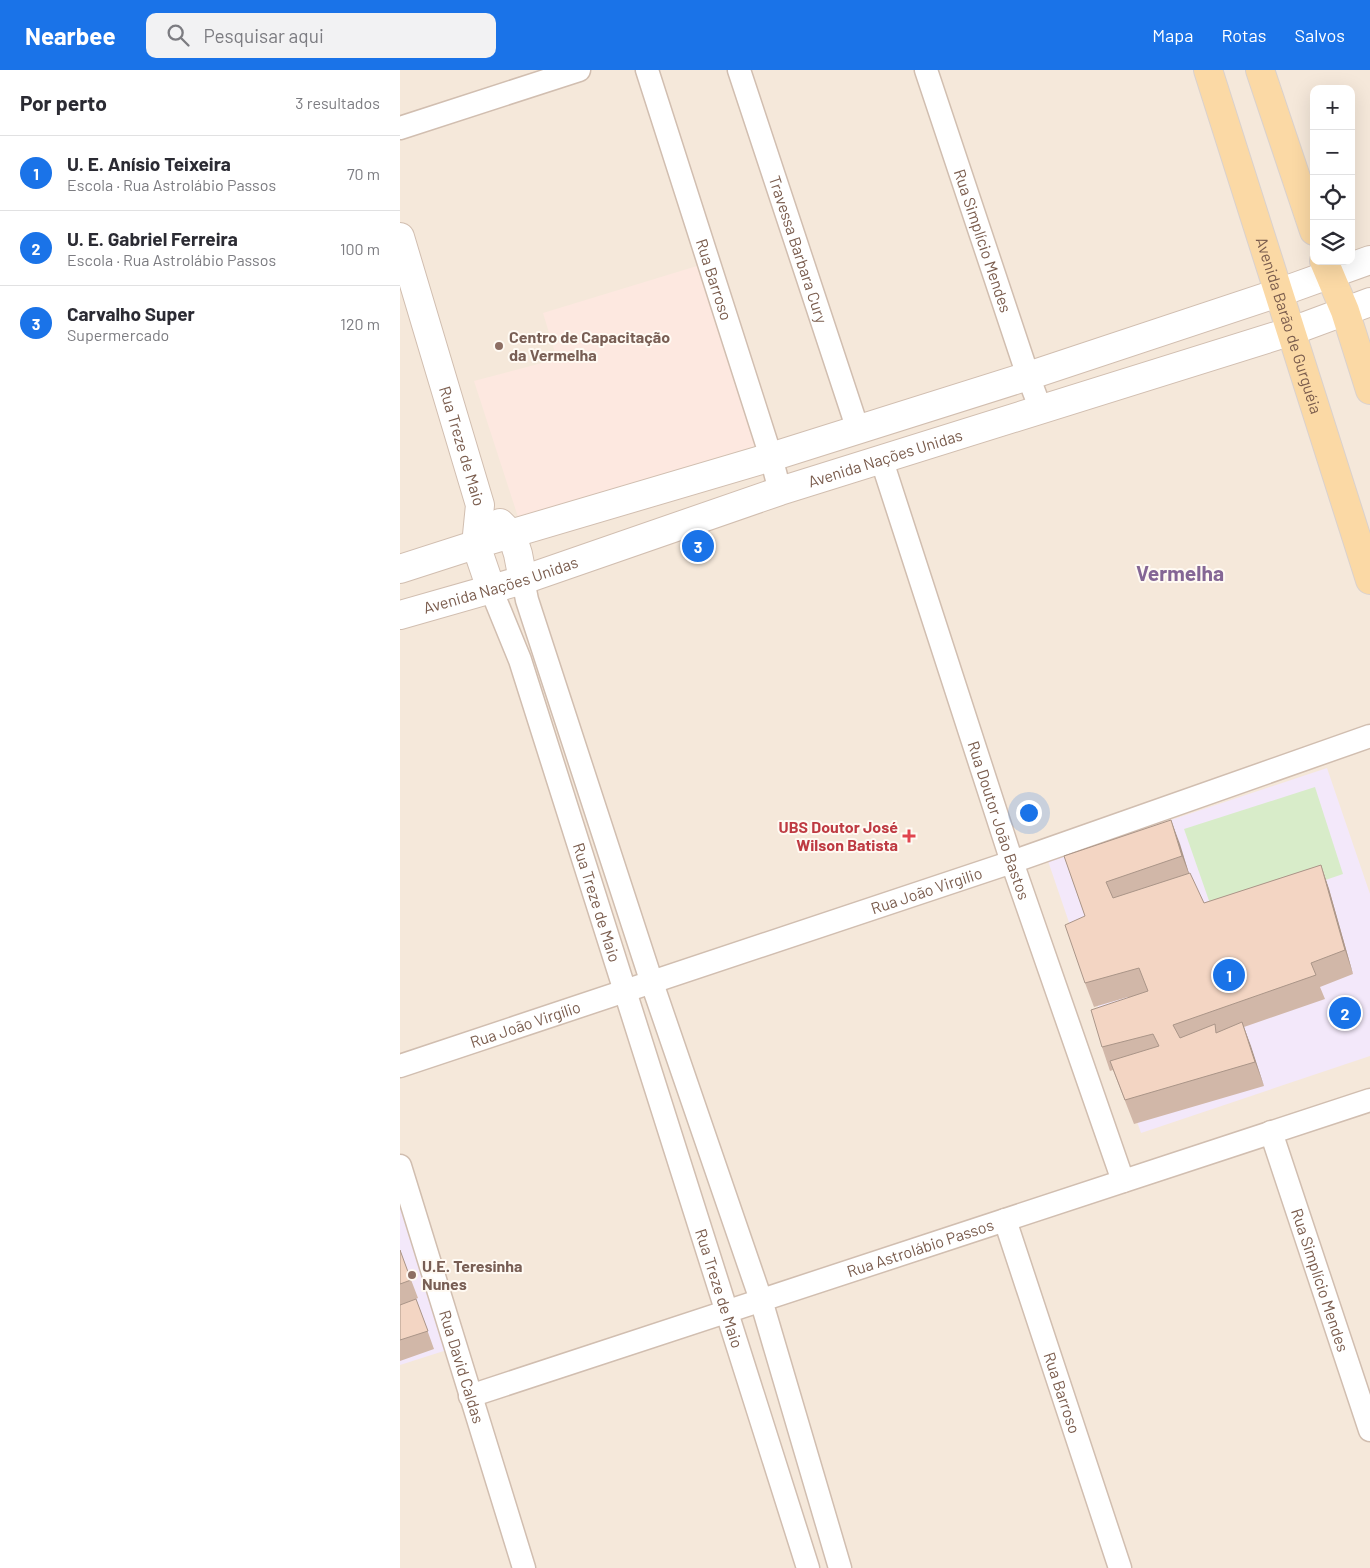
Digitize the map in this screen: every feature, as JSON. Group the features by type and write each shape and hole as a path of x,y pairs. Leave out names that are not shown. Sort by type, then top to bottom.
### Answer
{"main road":[{"name":"Avenida Barão de Gurguéia","path":"1208,70 1370,580"},
{"path":"1260,70 1310,220"},
{"path":"1326,268 1345,311 1370,390"}],"street":[{"path":"400,128 579,70"},
{"name":"Rua Barroso","path":"647,70 771,457 780,491"},
{"name":"Travessa Barbara Cury","path":"739,70 858,430"},
{"name":"Rua Simplício Mendes","path":"926,70 1041,410"},
{"name":"Rua Treze de Maio","path":"400,236 480,505 476,545 491,589 520,660 725,1312 808,1568"},
{"path":"400,569 771,457 1028,376 1278,293 1326,268 1370,260"},
{"name":"Avenida Nações Unidas","path":"400,615 523,580 780,491 1292,330 1370,302"},
{"name":"Rua Doutor João Bastos","path":"881,458 1012,862 1123,1181"},
{"path":"480,505 512,534"},
{"name":"Rua Treze de Maio","path":"512,534 527,600 652,982 761,1300 840,1568"},
{"name":"Rua João Virgilio","path":"652,982 1012,862 1370,736"},
{"name":"Rua João Virgílio","path":"400,1066 652,982"},
{"name":"Rua Astrolábio Passos","path":"470,1396 1370,1100"},
{"name":"Rua Simplício Mendes","path":"1271,1132 1370,1430"},
{"name":"Rua David Caldas","path":"400,1166 524,1568"},
{"name":"Rua Barroso","path":"1005,1220 1120,1568"}],"shaded area":[{"name":"Vermelha","path":"400,70 1370,70 1370,1568 400,1568"},
{"path":"697,266 758,445 518,517 474,381 557,359 543,313"},
{"path":"1327,768 1370,894 1370,1056 1141,1133 1048,861"},
{"name":"U.E. Teresinha Nunes","path":"400,1202 450,1349 400,1365"}],"green space":[{"path":"1315,787 1343,874 1215,918 1184,829"}],"building":[{"path":"1171,820 1182,856 1106,882 1113,898 1190,873 1204,903 1321,865 1345,950 1311,963 1316,975 1173,1025 1180,1038 1215,1024 1216,1033 1242,1022 1255,1062 1125,1100 1110,1061 1159,1046 1153,1034 1102,1047 1091,1010 1148,991 1139,968 1085,983 1065,925 1085,916 1064,856"},
{"path":"400,1250 411,1280 400,1284"},
{"path":"416,1299 428,1331 400,1340 400,1305"}],"place":[{"name":"Centro de Capacitação da Vermelha","path":"499,346"},
{"name":"Carvalho Super","path":"698,546"},
{"name":"UBS Doutor José Wilson Batista","path":"909,836"},
{"name":"U. E. Anísio Teixeira","path":"1229,975"},
{"name":"U. E. Gabriel Ferreira","path":"1345,1013"},
{"name":"U.E. Teresinha Nunes","path":"412,1275"}],"district":[{"name":"Vermelha","path":"1180,574"}]}
